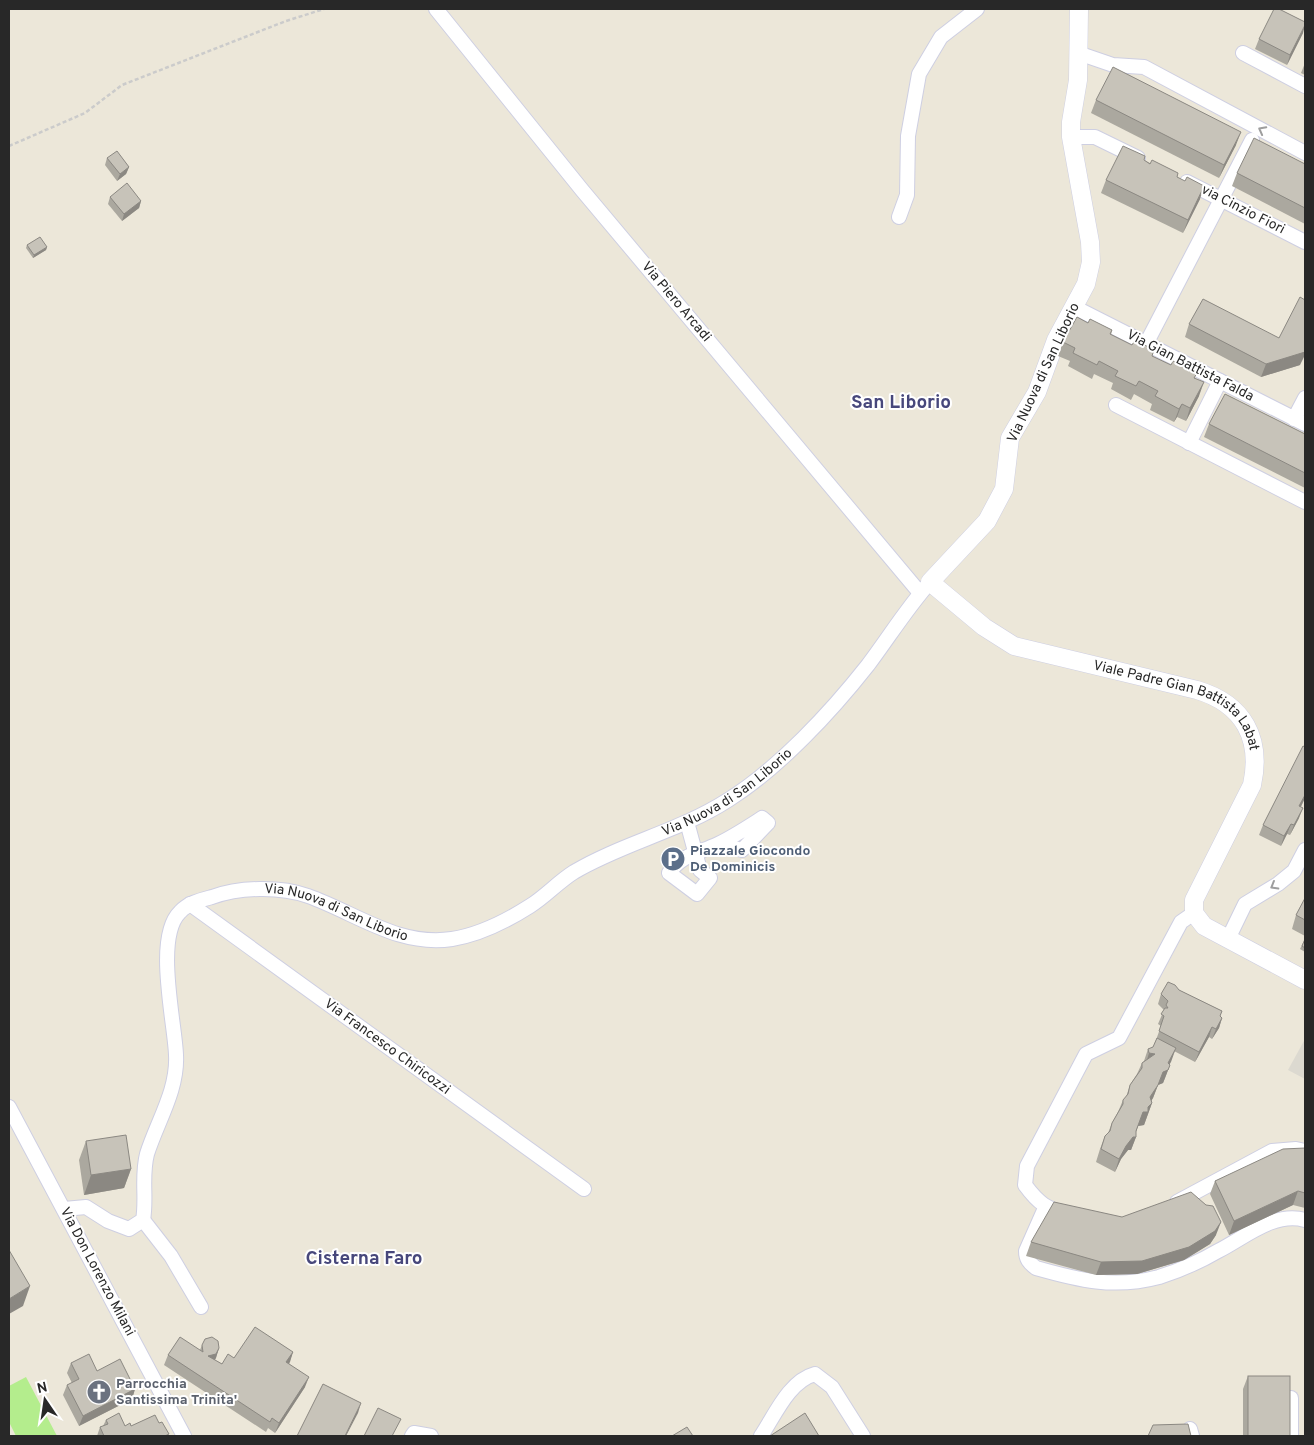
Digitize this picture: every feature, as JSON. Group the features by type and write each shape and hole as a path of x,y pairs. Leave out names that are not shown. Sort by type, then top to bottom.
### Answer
{"street":[{"name":"Via Piero Arcadi","path":"436,9 582,190 925,588"},
{"path":"899,217 907,195 908,136 919,74 942,38 978,9"},
{"name":"Via Nuova di San Liborio","path":"190,904 223,893 266,889 306,896 383,929 414,940 453,939 491,926 531,905 572,873 614,852 688,822 729,800 788,753 866,666 925,588 987,521 1004,489 1010,438 1038,392 1056,340 1086,284 1091,262 1090,242 1071,138 1071,122 1078,80 1079,9"},
{"path":"1243,53 1305,86"},
{"path":"1078,54 1113,65 1144,67 1305,153"},
{"path":"1113,65 1135,80"},
{"path":"1218,123 1305,168"},
{"path":"1071,138 1095,137 1149,163"},
{"path":"1146,344 1252,140"},
{"name":"via Cinzio Fiori","path":"1176,176 1305,242"},
{"name":"Via Gian Battista Falda","path":"1074,307 1300,422"},
{"path":"1188,443 1220,381"},
{"path":"1300,422 1305,398"},
{"path":"1116,405 1305,502"},
{"name":"Viale Padre Gian Battista Labat","path":"925,588 1014,646 1215,696 1228,704 1243,720 1256,750 1252,785 1194,900 1194,913"},
{"path":"688,822 696,852 719,844"},
{"path":"1228,939 1244,904 1294,872 1305,850"},
{"path":"64,1209 86,1207 108,1221 129,1229 143,1220 146,1204 142,1180 172,1087 177,1058 167,982 170,936 177,914 190,904"},
{"name":"Via Francesco Chiricozzi","path":"190,904 584,1189"},
{"path":"1078,1218 1045,1208 1025,1184 1027,1166 1086,1054 1119,1038 1181,922 1194,913 1204,926 1305,980"},
{"name":"Via Don Lorenzo Milani","path":"9,1107 184,1436"},
{"path":"1163,1210 1272,1151 1296,1149 1305,1151"},
{"path":"1045,1208 1026,1251 1026,1257 1030,1263 1036,1268 1078,1281 1115,1284 1159,1277 1217,1252 1263,1225 1290,1218 1305,1220"},
{"path":"143,1220 171,1256 201,1307"},
{"path":"761,1436 795,1386 804,1377 814,1374 832,1387 863,1436"},
{"path":"1291,1398 1292,1436"},
{"path":"412,1436 414,1432 431,1436"}],"path":[{"path":"9,146 85,113 122,85 286,21 324,9"}],"green space":[{"path":"26,1377 57,1436 16,1436 9,1422 9,1386"}],"shaded area":[{"path":"1305,1039 1305,1079 1288,1070"}],"building":[{"path":"1274,9 1279,9 1305,22 1290,55 1259,39"},
{"path":"1113,67 1241,132 1224,165 1096,100"},
{"path":"1254,138 1305,164 1305,208 1237,173"},
{"path":"1123,146 1145,156 1144,160 1150,164 1152,160 1178,173 1177,177 1185,181 1187,177 1204,186 1188,220 1106,180"},
{"path":"117,151 129,167 120,174 107,158"},
{"path":"127,183 141,201 124,214 110,197"},
{"path":"40,237 47,247 34,255 27,245"},
{"path":"1300,297 1305,300 1305,352 1266,364 1189,324 1203,299 1279,338"},
{"path":"1077,317 1088,323 1090,319 1112,330 1110,334 1132,345 1135,340 1154,350 1152,356 1171,365 1173,361 1197,373 1194,378 1204,382 1190,408 1182,404 1179,409 1155,396 1158,391 1139,381 1136,386 1115,376 1118,371 1099,361 1097,365 1073,353 1075,348 1063,342"},
{"path":"1225,394 1305,434 1305,473 1209,424"},
{"path":"1303,746 1305,747 1305,795 1299,806 1303,808 1294,825 1291,824 1284,836 1263,825"},
{"path":"1305,898 1305,920 1296,915"},
{"path":"1168,982 1175,985 1179,990 1222,1011 1220,1016 1222,1018 1216,1029 1212,1027 1199,1052 1159,1031 1164,1016 1161,1014 1165,1008 1168,1008 1166,1005 1168,1001 1161,994"},
{"path":"1157,1038 1176,1048 1168,1063 1170,1065 1168,1070 1163,1072 1158,1085 1150,1097 1152,1103 1148,1107 1148,1112 1143,1112 1136,1131 1136,1137 1133,1137 1126,1146 1119,1159 1101,1149 1105,1136 1110,1131 1112,1123 1123,1104 1123,1100 1128,1094 1130,1085 1142,1068 1142,1063 1155,1054 1149,1053 1148,1049 1153,1047"},
{"path":"126,1135 131,1169 91,1175 86,1141"},
{"path":"1305,1148 1305,1193 1298,1191 1234,1221 1215,1181 1283,1149"},
{"path":"1191,1192 1206,1205 1213,1206 1221,1222 1215,1231 1189,1247 1142,1261 1101,1262 1031,1242 1054,1202 1122,1217"},
{"path":"9,1250 30,1286 9,1299"},
{"path":"255,1327 293,1352 286,1362 309,1377 279,1423 272,1418 270,1422 168,1355 180,1337 203,1352 202,1345 205,1339 212,1337 218,1341 219,1348 216,1354 208,1356 222,1364 228,1354 234,1358"},
{"name":"Parrocchia Santissima Trinita'","path":"89,1354 97,1371 120,1359 135,1389 83,1416 67,1385 79,1379 71,1363"},
{"path":"1248,1376 1290,1376 1290,1436 1248,1436"},
{"path":"323,1384 361,1403 345,1436 297,1436"},
{"path":"378,1408 401,1419 392,1436 364,1436"},
{"path":"119,1413 125,1426 130,1423 131,1426 155,1415 159,1423 162,1422 169,1434 165,1436 104,1436 100,1427 108,1424 106,1420"},
{"path":"805,1413 819,1436 770,1436"},
{"path":"1188,1424 1191,1436 1148,1436 1153,1425"},
{"path":"687,1427 693,1436 672,1436"}],"place":[{"name":"Piazzale Giocondo De Dominicis","path":"673,859"},
{"name":"Parrocchia Santissima Trinita'","path":"99,1392"}],"district":[{"name":"San Liborio","path":"901,403"},
{"name":"Cisterna Faro","path":"364,1259"}]}
